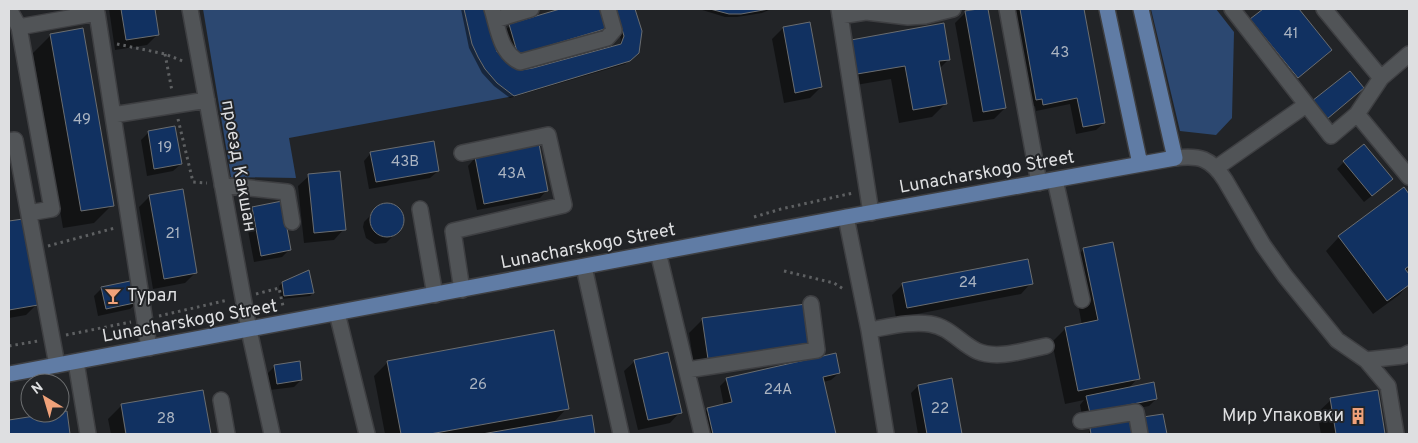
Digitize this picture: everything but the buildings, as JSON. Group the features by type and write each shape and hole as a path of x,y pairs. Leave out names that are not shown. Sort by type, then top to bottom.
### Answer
{"main road":[{"path":"1107,9 1140,164"},
{"path":"1141,9 1175,158"},
{"name":"Lunacharskogo Street","path":"9,374 846,217 1175,158"}],"street":[{"path":"9,9 19,27 52,209 29,212"},
{"name":"проезд Какшан","path":"190,9 249,330 272,434"},
{"path":"531,9 494,14 504,49 508,55 520,62 607,38 614,30 608,9"},
{"path":"871,213 840,13 866,12 908,18 953,9"},
{"path":"1007,9 1039,183"},
{"path":"1232,9 1331,136 1357,114 1381,78 1409,54"},
{"path":"1324,9 1381,78"},
{"path":"19,27 96,11 150,348"},
{"path":"113,115 207,100"},
{"path":"1216,168 1306,105"},
{"path":"1357,114 1409,177"},
{"path":"462,153 548,135 564,205 453,231 462,290"},
{"path":"9,141 16,140 57,365"},
{"path":"1175,158 1199,157 1216,168 1263,245 1285,276 1338,340 1366,360 1388,386 1396,434"},
{"path":"1055,180 1082,300"},
{"path":"222,185 286,192 292,222"},
{"path":"420,209 435,295"},
{"path":"846,217 869,330 886,434"},
{"path":"658,252 702,434"},
{"path":"584,267 621,434"},
{"path":"687,370 817,350 811,304"},
{"path":"337,314 367,434"},
{"path":"869,330 908,324 930,324 946,328 978,351 991,354 1009,353 1046,346"},
{"path":"1366,360 1402,356 1409,353"},
{"path":"76,362 88,434"},
{"path":"222,400 228,434"},
{"path":"1081,421 1136,412 1140,434"}],"path":[{"path":"102,49 118,43 165,54 201,68"},
{"path":"165,54 193,182 222,185"},
{"path":"36,249 130,224"},
{"path":"784,271 834,283 863,301"}],"shaded area":[{"path":"203,9 464,9 470,37 478,58 492,76 514,96 289,138 296,178 231,177"},
{"path":"1151,9 1216,9 1234,32 1232,118 1216,135 1180,131"}],"place":[{"name":"Турал","path":"113,296"},
{"name":"Мир Упаковки","path":"1358,416"}]}
